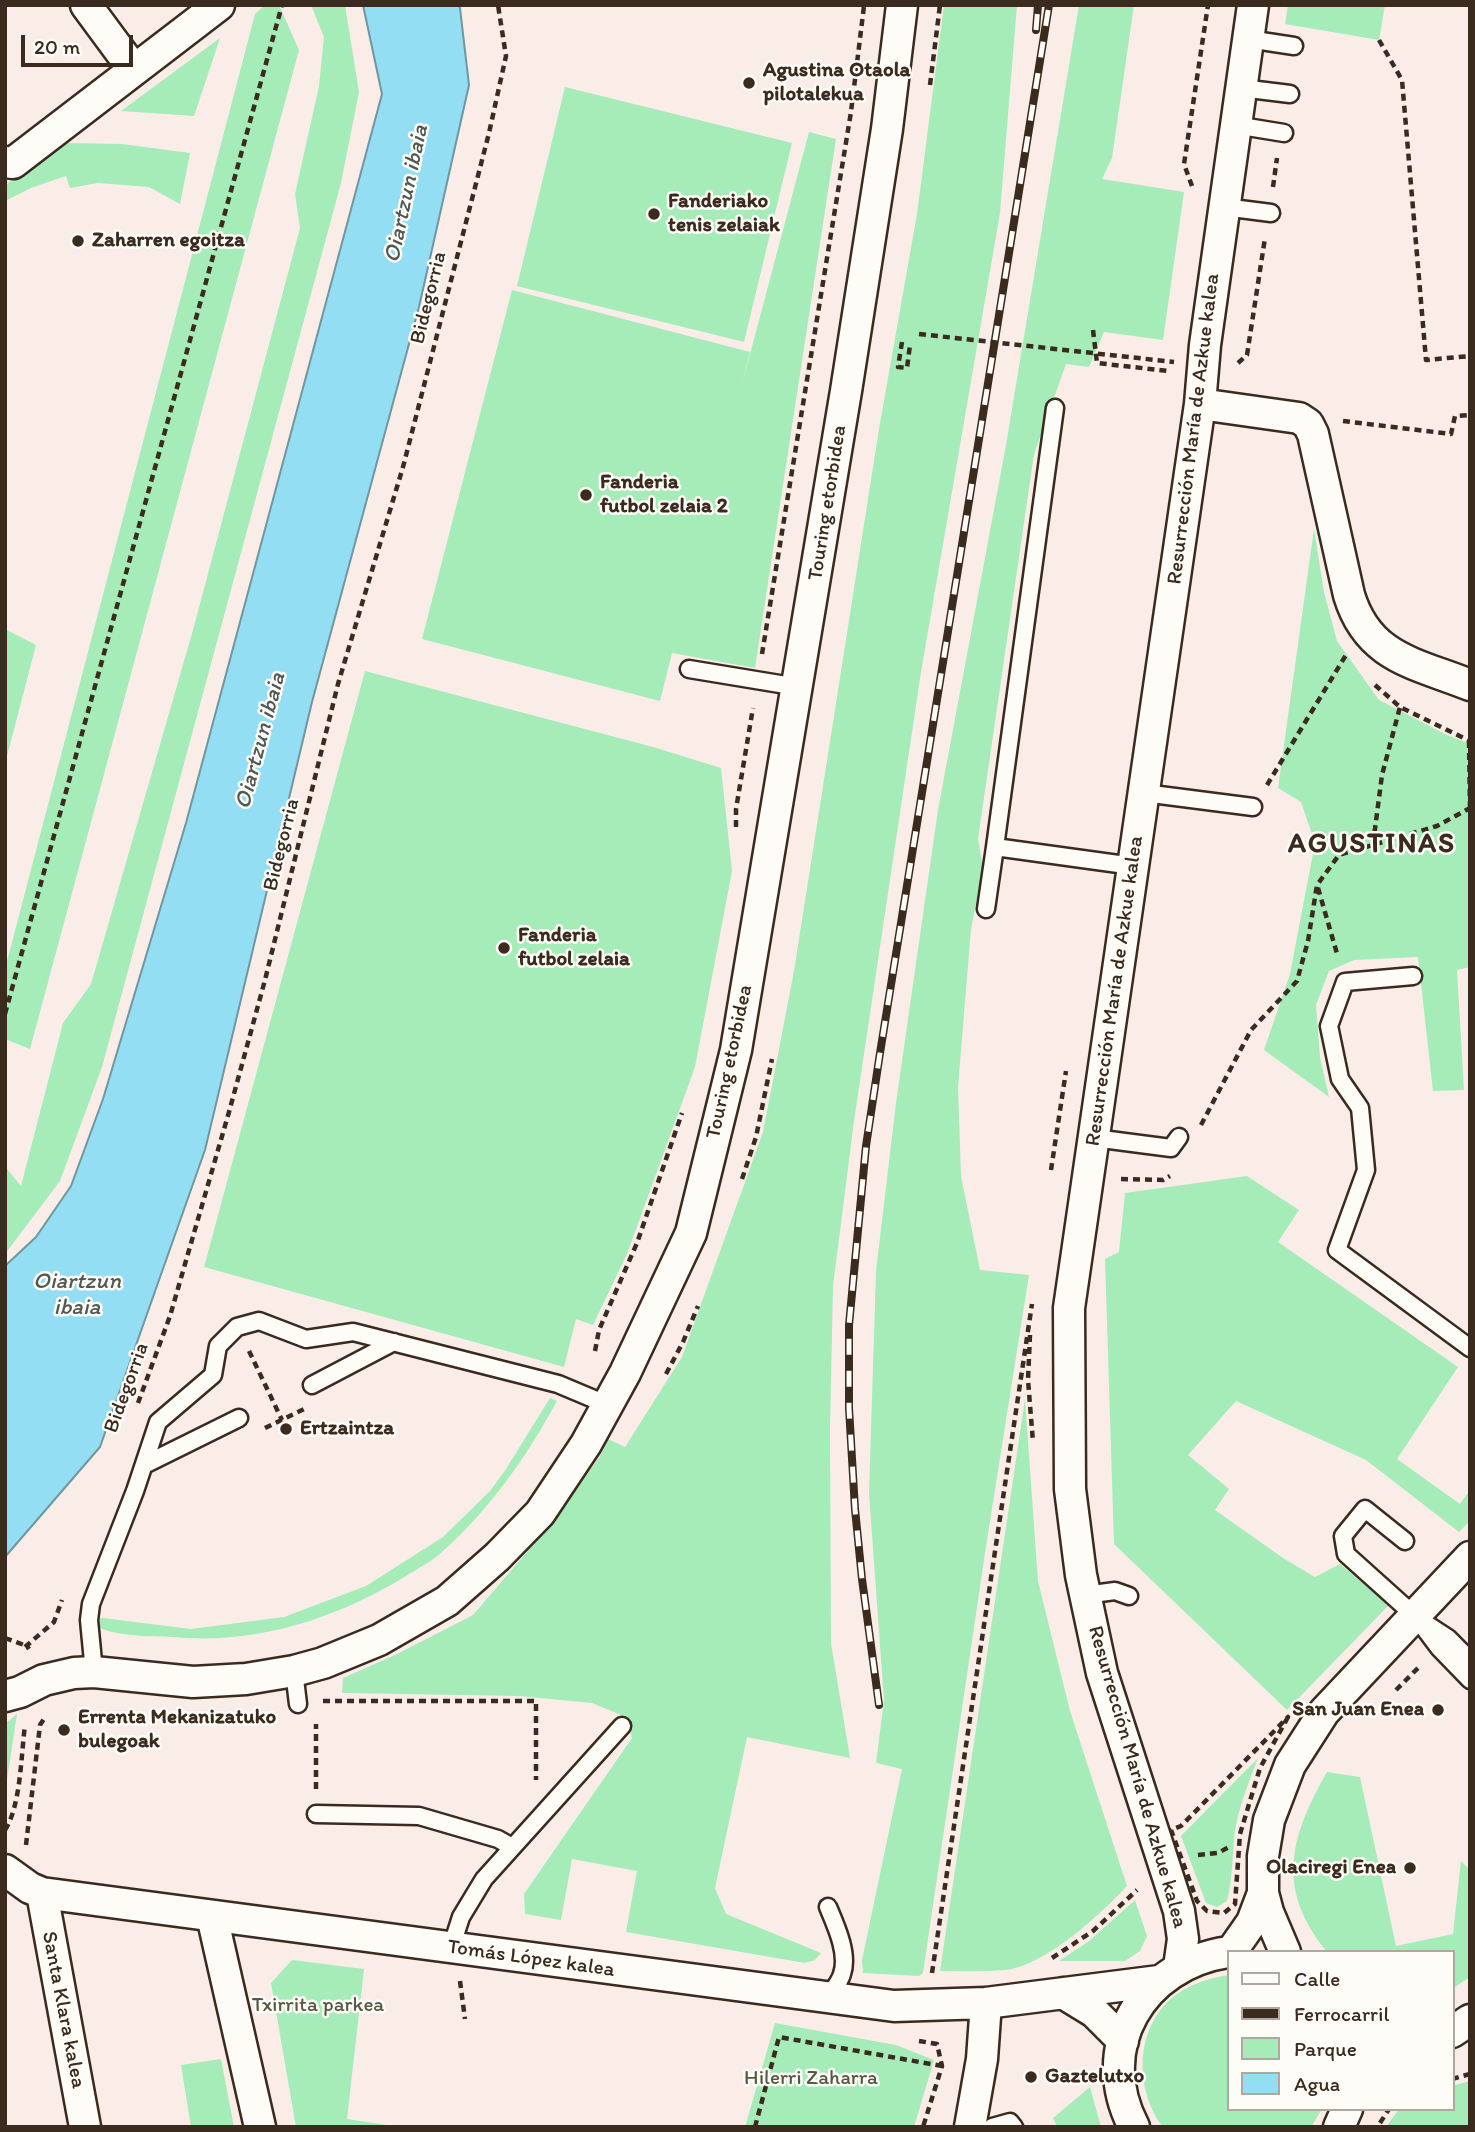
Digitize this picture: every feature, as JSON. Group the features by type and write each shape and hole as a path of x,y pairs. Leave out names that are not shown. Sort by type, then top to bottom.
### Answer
{"street":[{"path":"86,5 134,70"},
{"path":"5,162 13,163 219,5"},
{"name":"Touring etorbidea","path":"14,1704 44,1680 74,1673 94,1672 193,1682 246,1679 323,1663 379,1640 447,1601 497,1557 540,1513 586,1444 608,1405 691,1233 736,1050 798,687 881,169 902,5"},
{"name":"Resurrección María de Azkue kalea","path":"1169,1974 1183,1939 1179,1911 1102,1673 1085,1595 1070,1489 1069,1308 1200,404 1205,345 1253,5"},
{"path":"1200,404 1299,418 1308,424 1313,434 1354,613 1376,643 1392,654 1470,685"},
{"path":"1283,1950 1263,1893 1263,1856 1269,1820 1290,1765 1324,1712 1470,1557"},
{"name":"Tomás López kalea","path":"14,1861 30,1888 42,1893 212,1916 455,1960 894,2007 986,2003 1063,1993 1169,1974 1195,1959 1226,1953"},
{"name":"Santa Klara kalea","path":"42,1893 85,2127"},
{"path":"1231,1950 1252,1922 1263,1893"},
{"path":"212,1916 260,2127"},
{"path":"1134,2127 1120,2084 1122,2041 1143,1998 1169,1974"},
{"path":"1063,1993 1094,2012 1122,2041"},
{"path":"970,2127 982,2059 986,2003"},
{"path":"1454,2031 1470,2020"},
{"path":"1339,2127 1346,2111"}],"lane":[{"path":"1248,39 1294,46"},
{"path":"1241,88 1290,94"},
{"path":"1236,125 1283,133"},
{"path":"1224,206 1271,213"},
{"path":"986,909 1055,408"},
{"path":"689,669 798,687"},
{"path":"1144,793 1253,807"},
{"path":"995,846 1133,866"},
{"path":"1413,976 1345,982 1329,1026 1340,1079 1360,1108 1366,1170 1337,1250 1470,1348"},
{"path":"1094,1138 1171,1148 1179,1137"},
{"path":"94,1672 89,1620 91,1604 158,1422 214,1375 218,1346 237,1327 259,1321 306,1339 353,1332 558,1384 608,1405"},
{"path":"312,1385 394,1342"},
{"path":"144,1465 239,1418"},
{"path":"1405,1541 1365,1509 1343,1536 1346,1554 1415,1616 1448,1638 1470,1660"},
{"path":"1085,1595 1115,1591 1129,1596"},
{"path":"1415,1616 1439,1648 1470,1680"},
{"path":"294,1671 298,1704"},
{"path":"455,1960 461,1917 484,1878 622,1726"},
{"path":"316,1814 419,1816 498,1839 512,1847"},
{"path":"827,1998 842,1973 838,1931 828,1908"},
{"path":"992,2127 1010,2122 1014,2127"}],"path":[{"path":"5,1014 282,5"},
{"name":"Bidegorria","path":"136,1407 170,1316 233,1098 338,684 403,467 489,133 506,56 498,5"},
{"path":"736,836 736,809 851,112 864,5"},
{"path":"1379,40 1402,80 1426,360 1470,356"},
{"path":"1093,330 1097,363 1180,372"},
{"path":"919,334 1174,362"},
{"path":"902,342 898,366 907,368 910,345"},
{"path":"1338,421 1451,434 1455,416 1470,415"},
{"path":"1253,807 1299,736 1349,650"},
{"path":"1373,844 1382,775 1400,706"},
{"path":"1196,1136 1251,1030 1297,981 1308,941 1317,886 1339,855 1437,826 1470,808 1469,741"},
{"path":"1317,886 1345,982"},
{"path":"579,1392 595,1353 599,1330 637,1243 683,1112"},
{"path":"1114,1178 1163,1180 1172,1175"},
{"path":"931,1982 1032,1306"},
{"path":"257,1368 282,1420"},
{"path":"257,1432 306,1408"},
{"path":"18,1654 54,1622 64,1597"},
{"path":"5,1638 27,1646 31,1652"},
{"path":"1394,1692 1439,1648"},
{"path":"316,1701 536,1701 536,1787"},
{"path":"5,1830 10,1822 17,1787 14,1704"},
{"path":"316,1713 316,1814"},
{"path":"14,1861 27,1842 40,1726 47,1715"},
{"path":"1288,1717 1261,1768 1240,1834 1235,1904 1224,1913 1207,1911 1197,1901 1171,1830 1181,1826 1288,1717"},
{"path":"1042,1963 1093,1931 1139,1888"},
{"path":"455,1960 465,2019"},
{"path":"755,2127 779,2037 942,2066"},
{"path":"1378,2127 1388,2111"}],"green space":[{"path":"265,5 279,5 299,50 30,1049 5,1039 5,969 255,14"},
{"path":"311,5 345,5 359,92 341,183 102,1067 60,1181 5,1254 5,1175 7,1169 21,1186 63,1023 91,984 193,630 300,228 295,194 319,86 324,37"},
{"path":"944,5 1017,5 1000,213 921,672 854,1121 833,1286 830,1428 831,1643 850,1758 747,1737 715,1888 726,1914 821,1953 815,1960 805,1963 626,1932 637,1871 572,1859 561,1920 525,1914 524,1894 632,1738 626,1717 592,1703 520,1696 342,1693 343,1678 473,1615 539,1538 599,1458 608,1439 625,1447 682,1357 763,1132 794,971 879,429 917,214"},
{"path":"1079,5 1134,5 1112,158 1102,179 1184,192 1163,340 1104,332 1089,367 1066,364 1034,454 978,839 983,867 971,929 958,1087 961,1176 980,1270 1029,1275 923,1973 919,1976 863,1973 862,1960 902,1769 876,1763 884,1700 869,1494 876,1271 896,1103 938,810 1006,445"},
{"path":"1288,5 1385,5 1379,40 1285,24"},
{"path":"220,38 194,116 121,111"},
{"name":"Fanderiako tenis zelaiak","path":"565,87 792,143 744,342 517,286"},
{"name":"Fanderia futbol zelaia 2","path":"809,132 836,139 755,668 672,653 660,701 422,639 512,290 750,352 741,388"},
{"path":"66,143 122,144 190,153 180,204 149,187 98,183 70,188 66,176 31,188 5,201 5,185"},
{"path":"1314,529 1324,592 1337,641 1379,700 1470,744 1470,967 1457,970 1464,1090 1433,1091 1418,957 1354,960 1329,971 1316,1005 1320,1057 1329,1097 1264,1050 1290,974 1315,843 1301,802 1278,788"},
{"path":"5,629 36,645 5,764"},
{"name":"Fanderia futbol zelaia","path":"365,671 653,747 721,768 732,871 695,1067 627,1254 593,1325 576,1319 564,1367 204,1267"},
{"path":"1247,1176 1299,1210 1278,1242 1458,1367 1397,1459 1460,1504 1470,1490 1470,1521 1459,1532 1366,1460 1236,1401 1188,1455 1229,1489 1215,1510 1315,1577 1340,1564 1389,1605 1287,1710 1114,1544 1105,1259 1119,1252 1125,1193"},
{"path":"550,1398 557,1401 533,1443 491,1501 459,1536 424,1565 352,1605 294,1626 234,1637 131,1635 110,1631 95,1624 95,1617 191,1629 284,1617 366,1586 443,1537 490,1491"},
{"path":"1025,1399 1038,1581 1070,1711 1127,1886 1071,1937 1037,1959 1005,1970 940,1971"},
{"path":"17,1714 5,1793 5,1724"},
{"path":"1258,1758 1237,1822 1227,1901 1217,1907 1206,1903 1181,1836"},
{"path":"1327,1772 1360,1777 1396,1946 1453,1934 1461,1861 1470,1870 1470,1977 1454,1988 1454,1950 1326,1950 1311,1929 1300,1906 1294,1884 1297,1841 1314,1796"},
{"path":"1135,1900 1147,1936 1140,1951 1125,1961 1059,1961 1089,1941"},
{"name":"Txirrita parkea","path":"292,1960 364,1969 347,2119 400,2127 296,2127 271,1983"},
{"path":"1226,1975 1226,2111 1321,2111 1311,2127 1163,2127 1153,2111 1143,2076 1146,2039 1163,2007 1177,1994"},
{"name":"Hilerri Zaharra","path":"775,2023 896,2045 934,2060 914,2127 745,2127"},
{"path":"221,2059 234,2127 191,2127 181,2065"},
{"path":"1470,2081 1470,2127 1386,2127 1398,2111 1454,2111 1454,2085"},
{"path":"1090,2087 1101,2127 1057,2127 1053,2118"}],"water":[{"name":"Oiartzun ibaia","path":"363,5 459,5 460,8 469,85 419,307 312,702 205,1150 100,1447 5,1557 5,1266 36,1237 71,1186 103,1099 186,823 382,94"}],"railway":[{"path":"1036,30 1038,5"},
{"path":"879,1705 862,1579 849,1408 849,1325 866,1146 1049,5"}],"place":[{"name":"Agustina Otaola pilotalekua","path":"749,83"},
{"name":"Fanderiako tenis zelaiak","path":"654,214"},
{"name":"Zaharren egoitza","path":"78,241"},
{"name":"Fanderia futbol zelaia 2","path":"586,495"},
{"name":"Fanderia futbol zelaia","path":"504,948"},
{"name":"Ertzaintza","path":"286,1429"},
{"name":"San Juan Enea","path":"1438,1710"},
{"name":"Errenta Mekanizatuko bulegoak","path":"64,1730"},
{"name":"Olaciregi Enea","path":"1410,1868"},
{"name":"Gaztelutxo","path":"1031,2077"}],"district":[{"name":"AGUSTINAS","path":"1372,845"}]}
